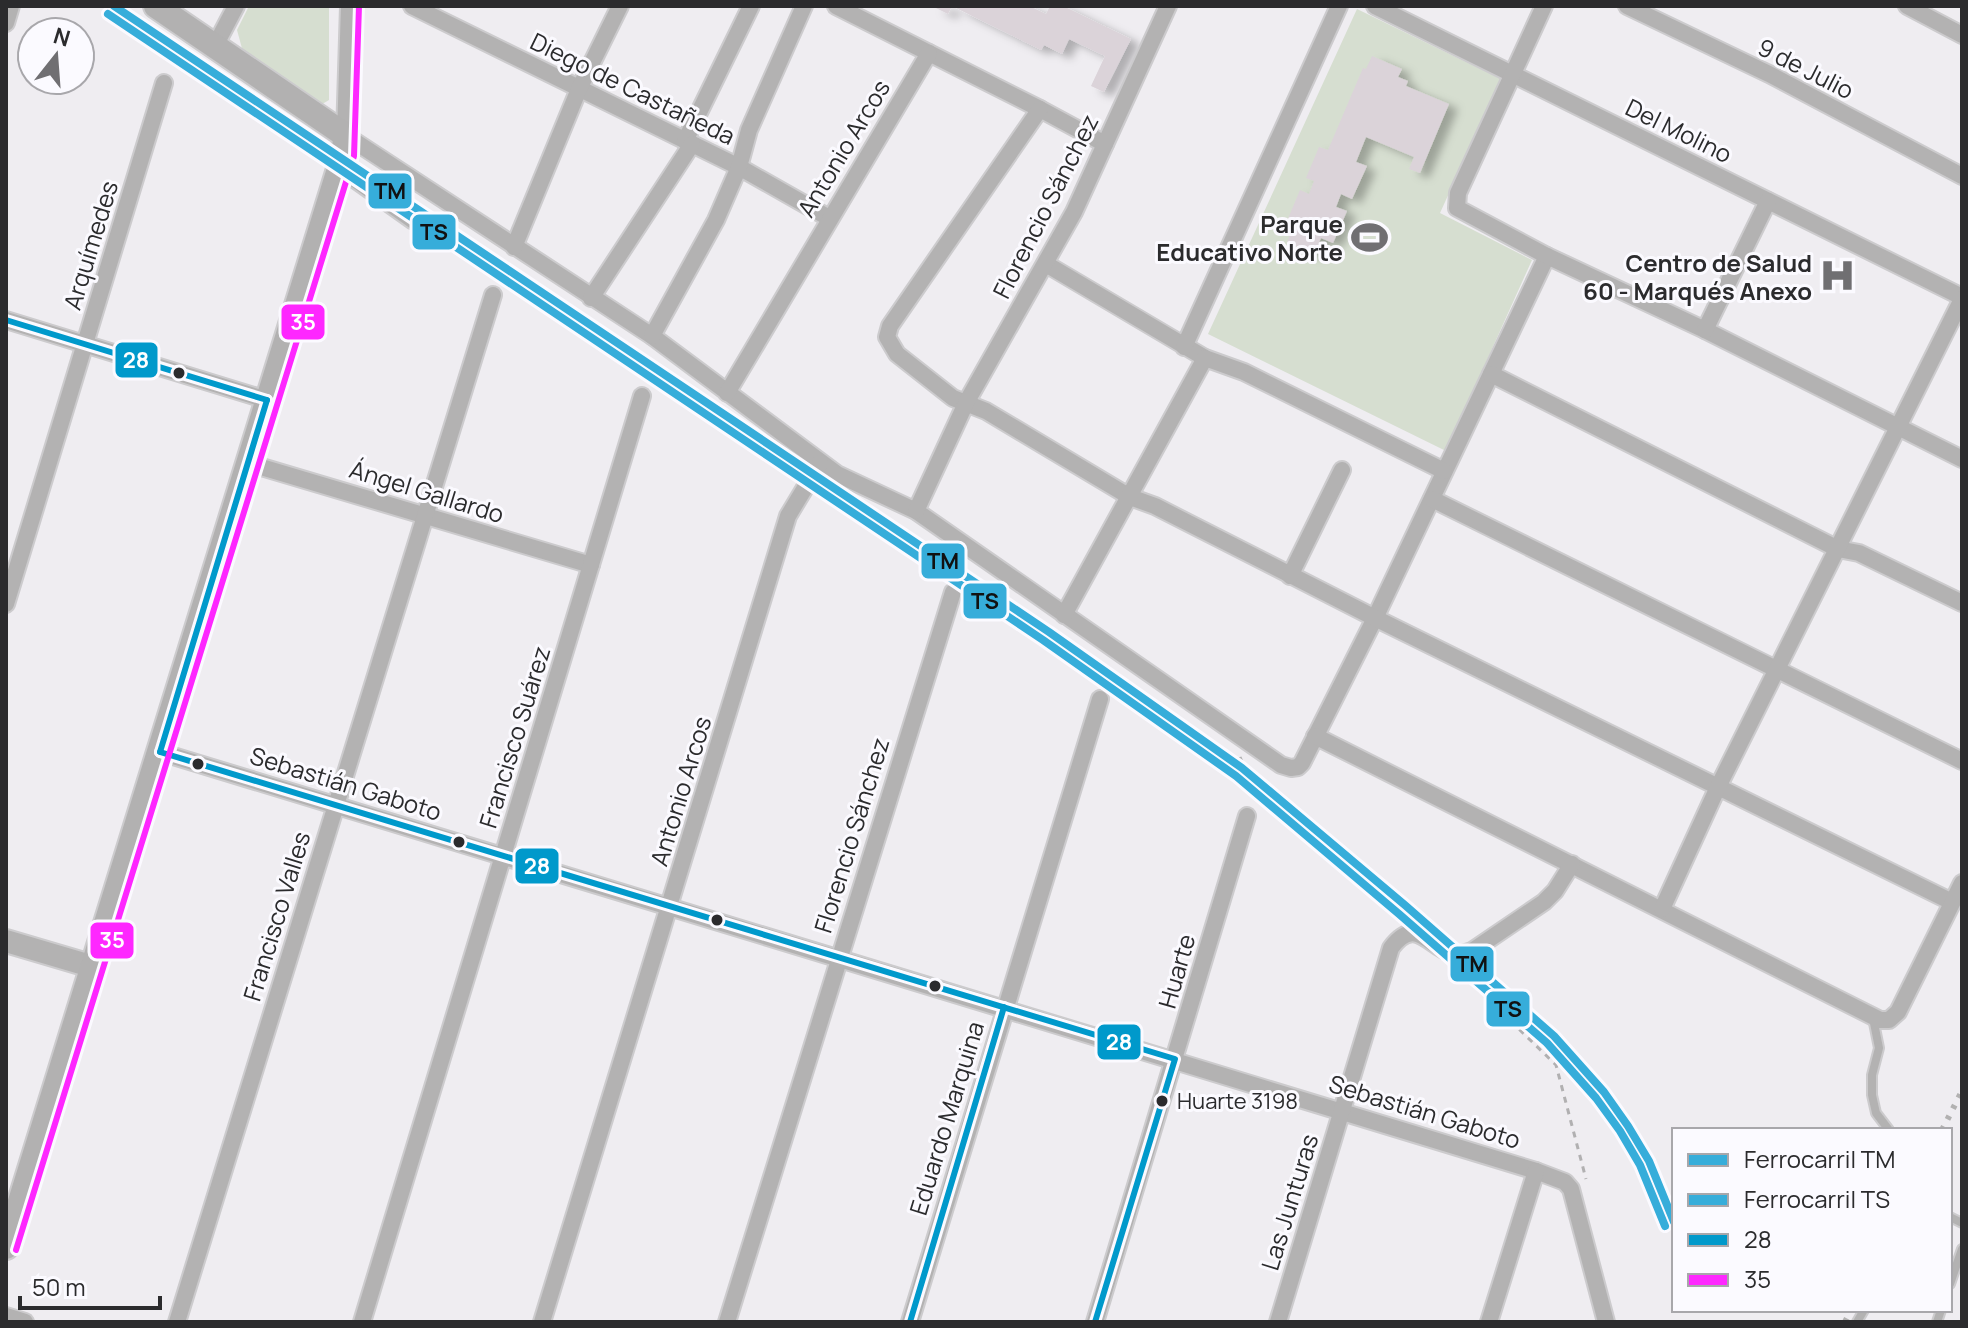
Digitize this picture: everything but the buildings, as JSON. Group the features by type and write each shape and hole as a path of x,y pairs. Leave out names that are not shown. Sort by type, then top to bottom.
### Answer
{"main road":[{"path":"6,1247 344,153 345,135 156,6"}],"street":[{"path":"6,23 11,6"},
{"path":"215,46 236,6"},
{"path":"349,6 345,135 652,336 820,463 851,482 916,511 1281,765 1291,768 1298,767 1375,618 1547,256"},
{"name":"Diego de Castañeda","path":"412,6 434,11 579,89 739,167 829,218"},
{"path":"521,251 579,89 620,6"},
{"path":"591,298 689,143 751,6"},
{"path":"652,336 700,254 739,167 749,130 804,6"},
{"path":"836,6 1105,144"},
{"name":"Florencio Sánchez","path":"916,511 966,403 1046,264 1168,6"},
{"path":"1184,347 1339,6"},
{"name":"Del Molino","path":"1375,6 1962,298"},
{"path":"1544,6 1458,193 1457,208 1547,256 1705,330 1962,459"},
{"name":"9 de Julio","path":"1627,6 1769,74 1962,176"},
{"path":"1907,6 1962,35"},
{"name":"Antonio Arcos","path":"727,393 929,53"},
{"name":"Arquímedes","path":"6,604 164,83"},
{"path":"1040,109 888,331 891,346 897,354 953,398 986,411 1130,497 1155,506 1290,576 1957,904"},
{"path":"1705,330 1768,201"},
{"path":"1046,264 1205,358 1244,372 1444,471"},
{"name":"Francisco Valles","path":"177,1322 493,295"},
{"path":"1662,909 1718,787 1962,298"},
{"path":"6,320 267,400"},
{"path":"1064,615 1205,358"},
{"path":"1491,374 1838,549 1859,553 1962,603"},
{"name":"Francisco Suárez","path":"362,1322 642,396"},
{"name":"Ángel Gallardo","path":"248,463 591,565"},
{"name":"Antonio Arcos","path":"542,1322 788,516 820,463"},
{"path":"1290,576 1342,470"},
{"path":"1432,499 1962,761"},
{"name":"Florencio Sánchez","path":"727,1322 953,592"},
{"name":"Eduardo Marquina","path":"910,1322 1100,699"},
{"path":"1315,736 1881,1019 1898,1012 1957,904 1962,883"},
{"name":"Sebastián Gaboto","path":"160,752 1175,1059 1565,1182 1571,1189 1606,1322"},
{"name":"Huarte","path":"1095,1322 1247,816"},
{"path":"1423,936 1452,954 1472,951 1544,902 1572,864"},
{"name":"Las Junturas","path":"1278,1322 1391,948 1399,938 1410,933 1423,936"},
{"path":"6,941 94,967"},
{"path":"1489,1322 1536,1171"},
{"path":"6,1316 25,1322"}],"lane":[{"path":"338,172 411,224"},
{"path":"1881,1019 1872,1095 1876,1113 1887,1128"},
{"path":"1952,1278 1962,1249"}],"path":[{"path":"493,295 521,251"},
{"path":"1346,867 1423,936"},
{"path":"1455,967 1556,1065 1588,1186"}],"shaded area":[{"path":"249,6 329,6 329,100 319,106 243,52 237,30"},
{"name":"Parque Educativo Norte","path":"1357,9 1501,79 1440,213 1532,260 1446,451 1208,334"}],"railway":[{"path":"1943,1128 1962,1091"},
{"path":"1845,1322 1850,1312"}],"rail line":[{"name":"TM","path":"114,6 1049,632 1242,768 1554,1036 1604,1092 1628,1126 1649,1161 1672,1217"},
{"name":"TS","path":"108,14 1043,640 1236,776 1547,1043 1596,1098 1620,1131 1640,1165 1665,1226"}],"transit line":[{"name":"35","path":"16,1250 354,156 359,6"},
{"name":"28","path":"6,320 267,400"},
{"name":"28","path":"160,752 267,400"},
{"name":"28","path":"160,752 1175,1059 1095,1322"},
{"name":"28","path":"910,1322 1004,1007"}],"place":[{"name":"Parque Educativo Norte","path":"1369,237"},
{"name":"Centro de Salud 60 - Marqués Anexo","path":"1838,276"},
{"name":"Huarte 3198","path":"1162,1101"}]}
